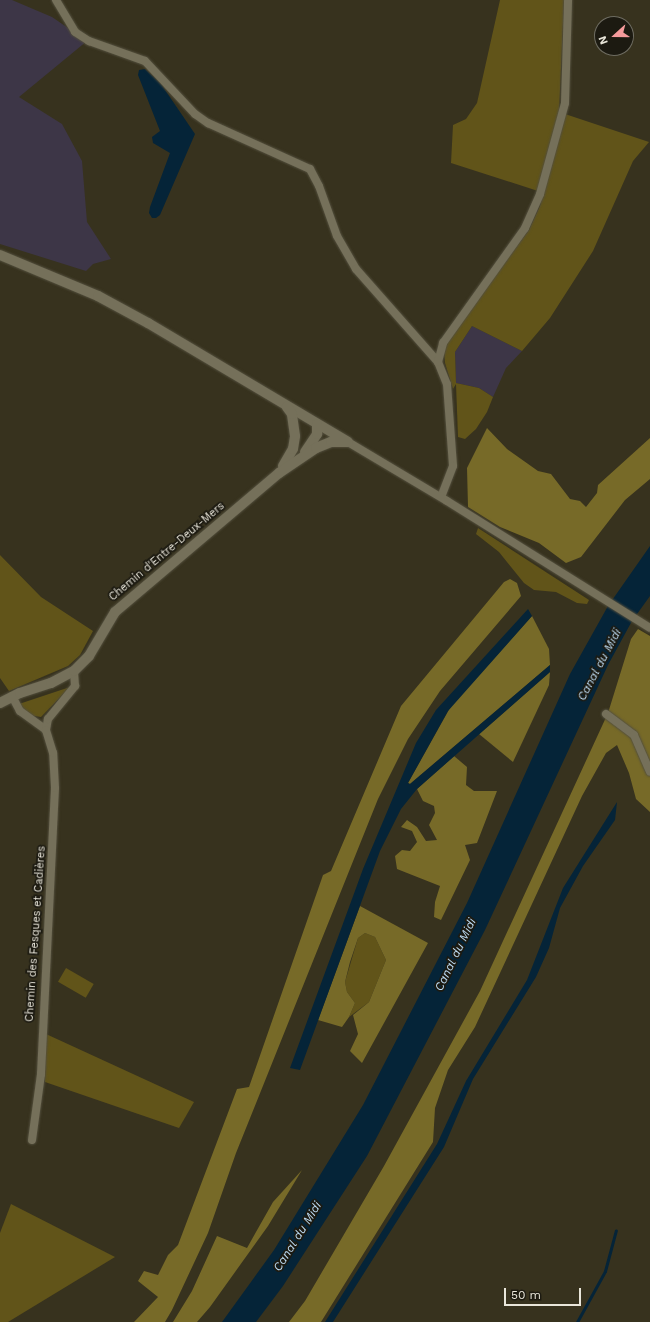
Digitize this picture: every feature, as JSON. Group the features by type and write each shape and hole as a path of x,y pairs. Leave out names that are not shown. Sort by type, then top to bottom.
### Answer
{"street":[{"path":"56,0 75,32 89,41 145,61 195,114 310,169 319,186 337,236 356,269 438,362 447,384 453,466 441,497"},
{"path":"438,362 443,343 525,228 540,194 565,103 568,0"},
{"path":"0,256 98,296 148,323 441,497 650,628"},
{"name":"Chemin d'Entre-Deux-Mers","path":"287,406 294,420 294,442"},
{"name":"Chemin d'Entre-Deux-Mers","path":"279,473 289,459 294,442 300,430 315,423 317,434 311,447 300,458"},
{"name":"Chemin d'Entre-Deux-Mers","path":"0,703 12,696 51,683 74,671 89,656 115,612 279,473 300,458 331,442 348,442"},
{"path":"12,696 20,711 46,730 48,719 75,686 74,671"},
{"path":"606,714 634,735 650,772"},
{"name":"Chemin des Fesques et Cadières","path":"32,1140 40,1074 55,788 53,753 46,730"}],"shaded area":[{"path":"0,0 12,0 52,17 87,41 19,97 62,124 82,161 87,222 111,259 93,264 86,271 0,244"},
{"path":"500,0 564,0 559,112 538,191 451,163 453,125 466,119 477,103"},
{"path":"565,114 649,142 633,161 593,251 550,318 522,351 472,326 455,352 456,383 479,388 493,397 487,412 476,429 465,439 458,437 456,384 453,389 445,363 444,350 451,335 529,230 540,206"},
{"path":"472,326 522,351 506,368 493,397 479,388 456,383 455,352"},
{"path":"487,428 507,449 538,471 551,474 570,499 580,501 586,507 597,493 598,485 650,438 650,479 625,500 581,557 566,563 539,543 500,527 468,507 467,468"},
{"path":"478,528 589,600 587,604 577,603 556,592 534,590 524,583 499,552 476,534"},
{"path":"0,555 41,597 93,631 80,655 68,666 9,691 0,678"},
{"path":"510,579 517,583 521,596 440,691 408,739 378,799 236,1153 208,1233 172,1310 165,1322 134,1322 158,1297 138,1281 144,1271 158,1275 168,1255 178,1245 237,1089 249,1087 323,875 331,871 401,706 504,582"},
{"path":"532,616 549,649 550,665 410,784 408,783 451,706"},
{"path":"638,629 650,636 650,812 636,799 629,773 617,745 606,753 582,796 475,1027 448,1070 435,1108 433,1142 321,1322 289,1322 305,1301 384,1166 480,991 608,713 631,639"},
{"path":"550,672 549,685 513,762 479,734"},
{"path":"70,687 41,717 28,715 19,704"},
{"path":"454,756 467,767 466,785 474,791 497,791 477,843 465,845 470,860 441,920 434,917 435,902 440,886 397,869 395,856 402,850 410,851 417,842 412,831 401,827 407,820 417,827 426,841 437,840 429,825 435,813 434,806 423,801 417,789"},
{"path":"360,906 428,943 362,1063 350,1051 358,1034 353,1015 369,1002 386,960 375,937 365,933 358,938 350,962 345,982 347,992 355,1003 349,1017 342,1027 318,1020"},
{"path":"365,933 375,937 386,960 369,1002 349,1017 355,1003 347,992 345,982 358,938"},
{"path":"66,968 94,984 86,998 58,982"},
{"path":"46,1034 194,1102 179,1128 45,1082"},
{"path":"302,1170 268,1226 210,1307 197,1322 173,1322 192,1291 217,1236 247,1248 273,1202"},
{"path":"11,1204 115,1257 8,1322 0,1322 0,1233"}],"water":[{"path":"145,69 161,84 195,134 160,215 156,218 152,218 149,213 150,207 170,153 153,143 152,137 160,131 138,75 139,70"},
{"name":"Canal du Midi","path":"650,546 650,596 632,621 608,665 485,930 367,1156 283,1286 256,1322 222,1322 274,1250 363,1105 467,903 570,674 608,606"},
{"path":"528,609 532,616 448,711 408,783 410,784 550,665 550,672 417,789 401,809 380,851 300,1070 290,1068 363,869 416,743 436,710"},
{"path":"617,802 615,820 583,866 560,908 549,948 536,977 473,1079 444,1147 333,1322 325,1322 437,1144 466,1081 527,980 563,888"}],"waterway":[{"path":"577,1322 605,1271 616,1230"}]}
